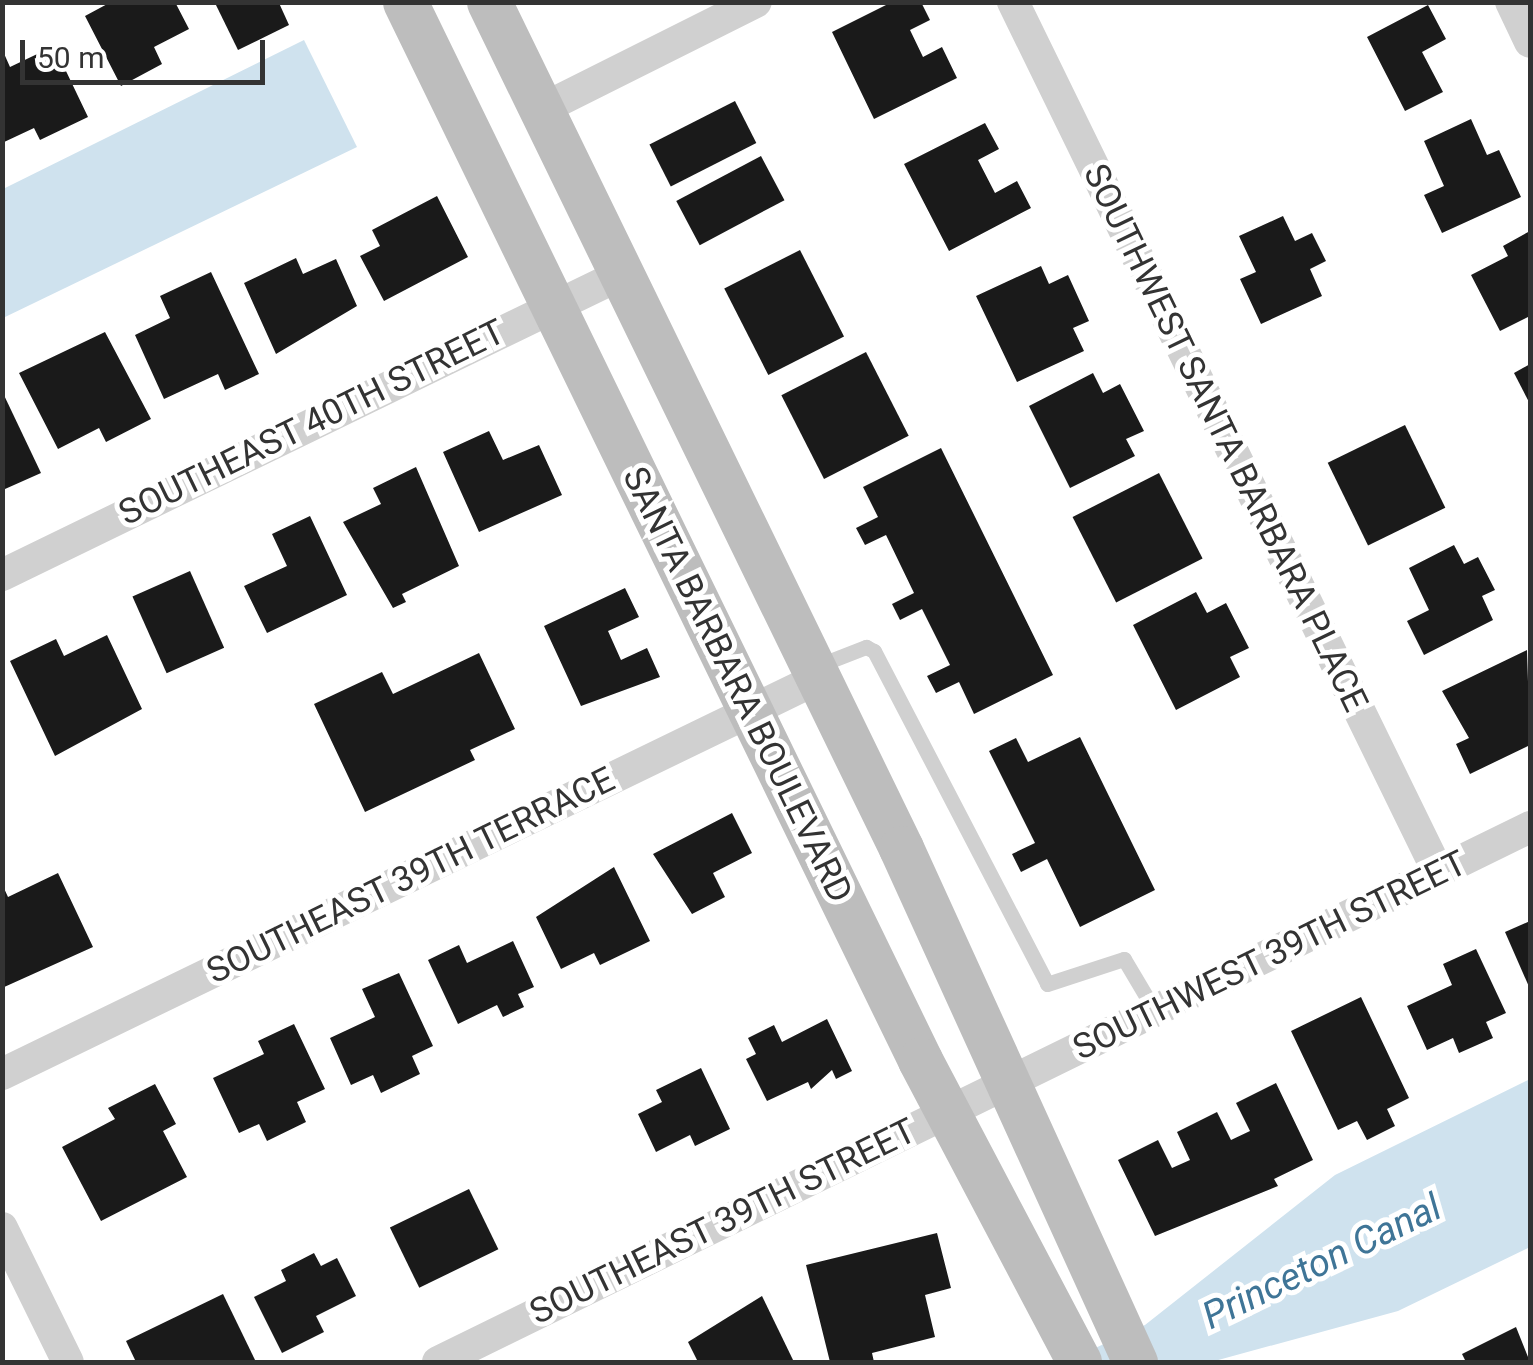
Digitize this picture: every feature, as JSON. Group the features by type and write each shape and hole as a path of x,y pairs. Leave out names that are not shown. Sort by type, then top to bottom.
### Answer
{"main road":[{"name":"SANTA BARBARA BOULEVARD","path":"405,2 947,1110 1071,1346"},
{"path":"489,2 816,672 1135,1362"}],"street":[{"path":"542,109 756,2"},
{"name":"SOUTHWEST SANTA BARBARA PLACE","path":"1013,2 1438,872"},
{"path":"1511,2 1530,42"},
{"name":"SOUTHEAST 40TH STREET","path":"2,575 622,274"},
{"name":"SOUTHEAST 39TH TERRACE","path":"2,1074 750,712 816,672"},
{"name":"SOUTHWEST 39TH STREET","path":"1009,1084 1530,827"},
{"name":"SOUTHEAST 39TH STREET","path":"438,1362 947,1110 1009,1084"},
{"path":"2,1228 68,1362"}],"lane":[{"path":"816,672 866,647 874,651 1047,984 1124,959 1156,1013"}],"water":[{"path":"304,40 357,147 3,318 3,189"},
{"name":"Princeton Canal","path":"1530,1079 1530,1247 1398,1311 1211,1362 1065,1362 1145,1325 1335,1175"}],"building":[{"path":"111,2 175,2 189,29 154,47 162,64 121,86 85,16"},
{"path":"892,2 921,2 930,20 910,30 923,57 942,47 957,78 874,119 832,32"},
{"path":"215,3 279,3 289,25 238,50"},
{"path":"1428,5 1446,39 1422,52 1443,92 1405,111 1367,37"},
{"path":"54,46 88,117 40,140 34,128 2,143 2,49 10,67"},
{"path":"735,101 756,143 671,186 649,145"},
{"path":"1471,119 1487,155 1499,150 1521,197 1442,233 1424,195 1444,186 1424,141"},
{"path":"985,123 999,149 978,160 995,193 1017,181 1031,208 949,251 904,164"},
{"path":"761,156 784,200 700,245 676,201"},
{"path":"437,196 468,257 384,301 360,256 380,246 372,230"},
{"path":"1283,216 1295,241 1312,233 1326,261 1310,269 1322,296 1261,324 1240,279 1256,272 1239,236"},
{"path":"1530,231 1530,316 1500,331 1471,275 1508,256 1503,246"},
{"path":"800,250 844,336 768,375 724,289"},
{"path":"296,258 303,274 336,259 357,306 276,354 244,283"},
{"path":"1041,266 1049,284 1068,275 1089,321 1073,328 1084,351 1017,382 976,296"},
{"path":"211,272 259,374 225,390 218,374 164,399 135,335 170,318 160,296"},
{"path":"105,332 151,419 106,442 99,428 58,449 19,373"},
{"path":"866,352 909,436 824,479 781,395"},
{"path":"1530,364 1530,404 1514,373"},
{"path":"1093,373 1103,393 1120,384 1144,431 1126,439 1135,456 1070,488 1029,406"},
{"path":"2,391 41,473 5,489 2,485"},
{"path":"1405,425 1445,508 1368,545 1328,463"},
{"path":"489,431 503,460 539,445 562,495 479,532 443,452"},
{"path":"941,448 1053,675 974,714 959,682 936,693 927,676 950,665 922,609 900,620 892,604 914,593 886,535 865,545 856,528 878,517 863,487"},
{"path":"416,467 459,566 402,594 406,602 393,608 343,522 381,504 373,488"},
{"path":"1159,473 1203,559 1116,603 1073,517"},
{"path":"310,516 347,595 267,633 244,586 287,566 272,534"},
{"path":"1454,545 1464,564 1478,557 1495,590 1482,596 1493,620 1424,655 1407,621 1429,610 1409,568"},
{"path":"190,571 224,648 167,673 132,597"},
{"path":"625,588 639,617 608,631 621,660 647,648 660,677 581,706 544,626"},
{"path":"1196,592 1207,613 1226,603 1249,648 1230,657 1240,677 1176,710 1133,625"},
{"path":"107,635 142,709 55,756 10,661 56,639 64,656"},
{"path":"1527,650 1530,745 1470,774 1456,744 1469,738 1442,691"},
{"path":"479,653 515,729 470,750 475,760 365,812 314,704 382,672 393,694"},
{"path":"1080,737 1155,890 1080,927 1047,859 1021,872 1012,854 1035,843 989,751 1016,738 1028,762"},
{"path":"732,813 752,853 713,873 725,897 692,914 653,854"},
{"path":"614,867 650,941 600,965 594,953 561,969 536,917"},
{"path":"58,873 93,947 2,988 2,884 8,897"},
{"path":"1530,921 1530,989 1505,932"},
{"path":"513,941 534,987 518,994 524,1007 503,1017 497,1005 458,1024 428,960 459,945 467,963"},
{"path":"1476,949 1506,1013 1486,1022 1493,1038 1459,1053 1453,1038 1427,1050 1407,1006 1452,985 1443,964"},
{"path":"399,973 433,1046 412,1056 420,1074 381,1093 373,1075 351,1085 330,1038 375,1017 362,989"},
{"path":"1361,997 1409,1098 1387,1109 1395,1126 1367,1140 1357,1121 1338,1130 1291,1031"},
{"path":"827,1019 852,1071 836,1079 832,1070 811,1089 808,1082 767,1101 746,1059 756,1054 748,1038 774,1025 782,1042"},
{"path":"294,1024 325,1089 297,1102 306,1122 267,1141 259,1124 239,1133 213,1078 264,1054 258,1041"},
{"path":"701,1068 730,1129 695,1146 690,1135 656,1152 638,1114 662,1102 656,1090"},
{"path":"1276,1083 1313,1160 1274,1179 1278,1186 1155,1236 1118,1160 1158,1140 1172,1168 1190,1160 1177,1132 1217,1112 1231,1140 1250,1131 1236,1103"},
{"path":"155,1084 176,1124 163,1131 187,1177 101,1221 62,1147 115,1119 108,1108"},
{"path":"469,1189 498,1249 419,1288 390,1228"},
{"path":"937,1233 951,1288 925,1295 935,1337 872,1353 874,1362 830,1362 806,1265"},
{"path":"314,1253 321,1266 337,1258 356,1296 316,1316 324,1332 282,1353 254,1297 286,1281 281,1270"},
{"path":"223,1294 256,1362 136,1362 126,1341"},
{"path":"762,1296 794,1362 698,1362 688,1342"},
{"path":"1516,1327 1530,1362 1466,1362 1462,1354"}]}
